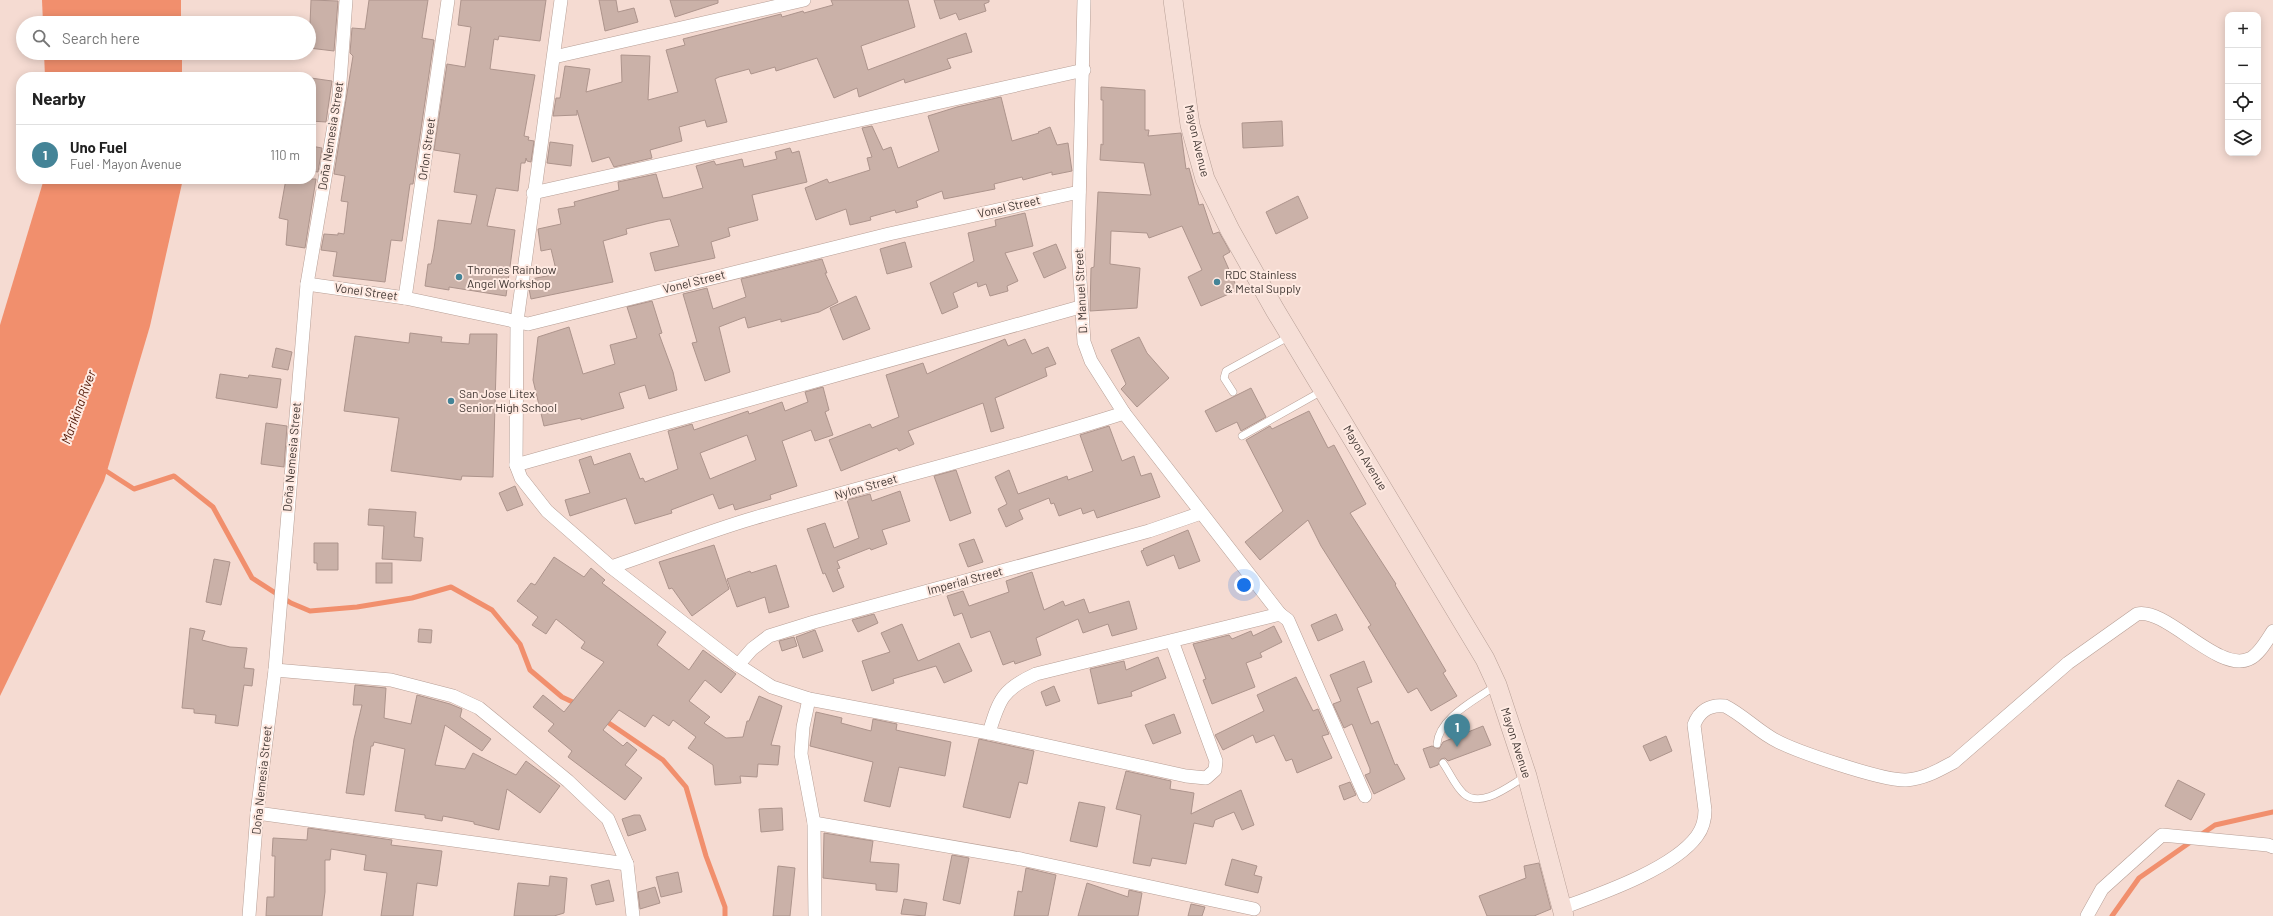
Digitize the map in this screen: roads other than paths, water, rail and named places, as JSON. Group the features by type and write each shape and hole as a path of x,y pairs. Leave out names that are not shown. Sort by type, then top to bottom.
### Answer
{"main road":[{"name":"Mayon Avenue","path":"1173,0 1190,125 1205,179 1230,230 1290,336 1485,659 1497,685 1527,776 1563,912"}],"street":[{"name":"Doña Nemesia Street","path":"249,916 257,813 275,670 307,284 339,96 346,0"},
{"name":"Orlon Street","path":"405,298 448,0"},
{"path":"561,0 554,57 533,193 518,321 516,465 521,478 547,511 611,567 738,665 772,687 810,699 989,733 1186,776 1208,777 1216,767 1216,761 1172,642"},
{"path":"554,57 804,0"},
{"name":"D. Manuel Street","path":"1084,0 1084,70 1078,249 1080,307 1084,342 1091,361 1124,414 1280,614 1288,620 1365,796"},
{"path":"533,193 1084,70"},
{"name":"Vonel Street","path":"307,284 405,298 528,324 889,234 1079,192"},
{"path":"516,465 1080,307"},
{"name":"Nylon Street","path":"611,567 753,518 926,469 1046,438 1124,414"},
{"name":"Imperial Street","path":"738,665 752,650 769,636 814,622 1149,531 1201,513"},
{"path":"989,733 996,711 1007,690 1018,682 1036,674 1172,642 1280,614"},
{"path":"1563,912 1653,869 1684,849 1698,835 1703,822 1705,810 1694,725 1702,712 1708,708 1725,706 1771,738 1786,746 1880,776 1906,780 1934,773 1954,762 2068,663 2113,629 2138,614 2151,614 2202,646 2230,659 2243,661 2254,656 2273,631"},
{"path":"275,670 391,680 453,696 479,708 590,800 608,819 627,864 633,916"},
{"path":"810,699 803,727 801,754 814,824 814,916"},
{"path":"257,813 627,864"},
{"path":"814,824 1021,859 1254,909"},
{"path":"2088,916 2102,888 2162,835 2268,845 2273,847"}],"lane":[{"path":"1232,392 1224,378 1226,370 1290,336"},
{"path":"1242,436 1324,390"},
{"path":"1437,744 1438,736 1449,721 1497,685"},
{"path":"1443,763 1465,795 1480,799 1488,797 1527,776"}],"water":[{"path":"42,0 181,0 181,16 43,16"},
{"path":"44,60 182,60 182,72 45,72"},
{"name":"Marikina River","path":"42,184 182,184 150,326 104,481 0,696 0,325"}],"waterway":[{"path":"103,469 134,489 174,476 213,507 252,578 291,603 310,611 357,607 412,598 451,587 492,610 520,644 530,670 562,697 577,704"},
{"path":"603,719 663,760 686,787 706,856 725,907 725,916"},
{"path":"2199,836 2215,825 2273,812"},
{"path":"2112,916 2139,878 2192,841"}],"place":[{"name":"Thrones Rainbow Angel Workshop","path":"459,277"},
{"name":"RDC Stainless & Metal Supply","path":"1217,282"},
{"name":"San Jose Litex Senior High School","path":"451,401"},
{"name":"Uno Fuel","path":"1457,747"}]}
